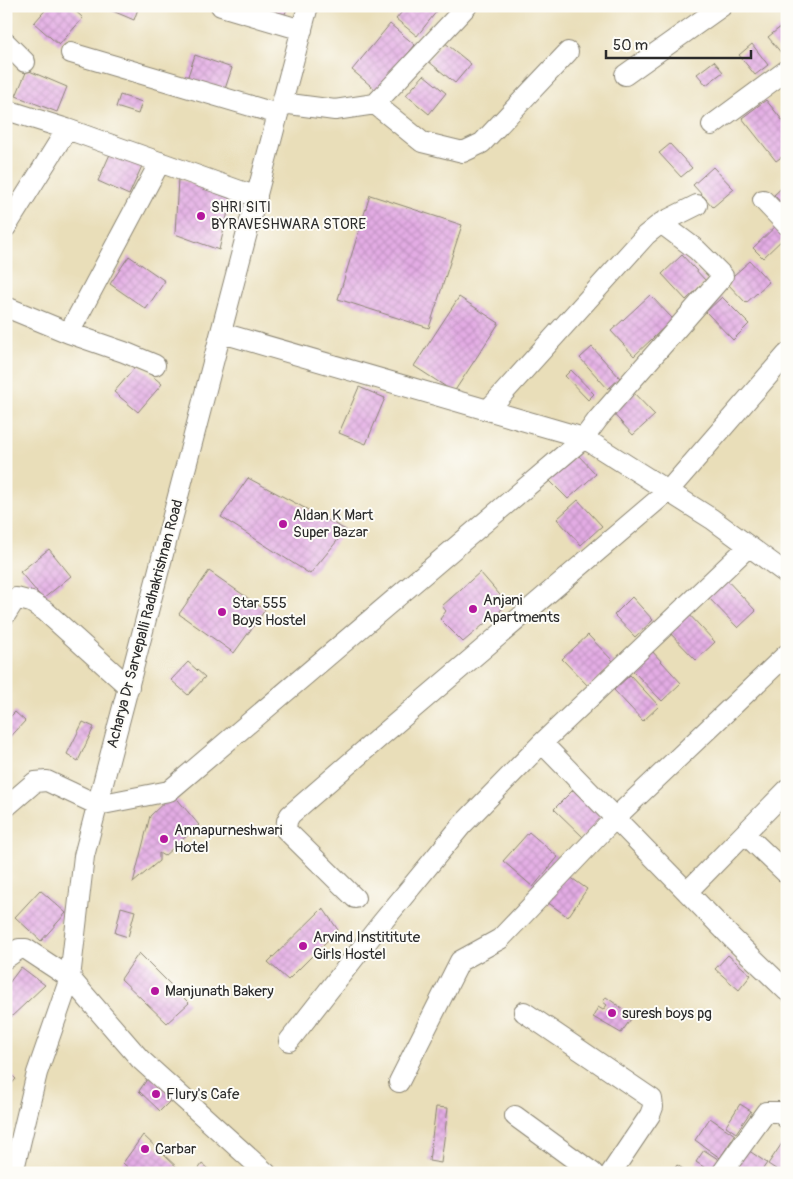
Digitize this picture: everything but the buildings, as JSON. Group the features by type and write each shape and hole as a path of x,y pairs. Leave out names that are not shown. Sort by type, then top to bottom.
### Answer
{"street":[{"path":"221,6 302,30"},
{"name":"Acharya Dr Sarvepalli Radhakrishnan Road","path":"13,1173 12,1144 70,978 84,856 308,6"},
{"path":"71,53 280,108 335,110 375,104 467,6"},
{"path":"625,75 722,6"},
{"path":"6,43 25,62"},
{"path":"375,104 422,142 463,152 482,143 568,52"},
{"path":"712,126 787,70"},
{"path":"13,112 67,129 258,197"},
{"path":"6,227 67,129"},
{"path":"68,333 160,162"},
{"path":"763,200 787,225"},
{"path":"488,410 640,242 661,223 697,205"},
{"path":"6,807 35,782 47,781 98,805 169,791 584,438 598,419 723,276 697,250 661,223"},
{"path":"9,314 124,352 155,365"},
{"path":"222,333 584,438 712,518 787,574"},
{"path":"355,898 286,830 290,815 668,491 787,354"},
{"path":"289,1041 462,825 542,743 749,546"},
{"path":"8,606 16,598 31,602 46,611 129,686"},
{"path":"399,1082 460,961 500,939 615,818 787,654"},
{"path":"542,743 687,892 787,991"},
{"path":"687,892 746,834 787,790"},
{"path":"746,834 787,874"},
{"path":"6,958 19,949 26,949 70,978 140,1059 266,1173"},
{"path":"524,1012 652,1099 653,1107 650,1115 611,1173"},
{"path":"722,1173 766,1112 779,1112 787,1119"},
{"path":"515,1116 593,1173"}],"place":[{"name":"SHRI SITI BYRAVESHWARA STORE","path":"201,216"},
{"name":"Aldan K Mart Super Bazar","path":"283,524"},
{"name":"Anjani Apartments","path":"473,609"},
{"name":"Star 555 Boys Hostel","path":"222,612"},
{"name":"Annapurneshwari Hotel","path":"164,839"},
{"name":"Arvind Instititute Girls Hostel","path":"303,946"},
{"name":"Manjunath Bakery","path":"155,991"},
{"name":"suresh boys pg","path":"612,1013"},
{"name":"Flury's Cafe","path":"156,1094"},
{"name":"Carbar","path":"145,1149"}]}
